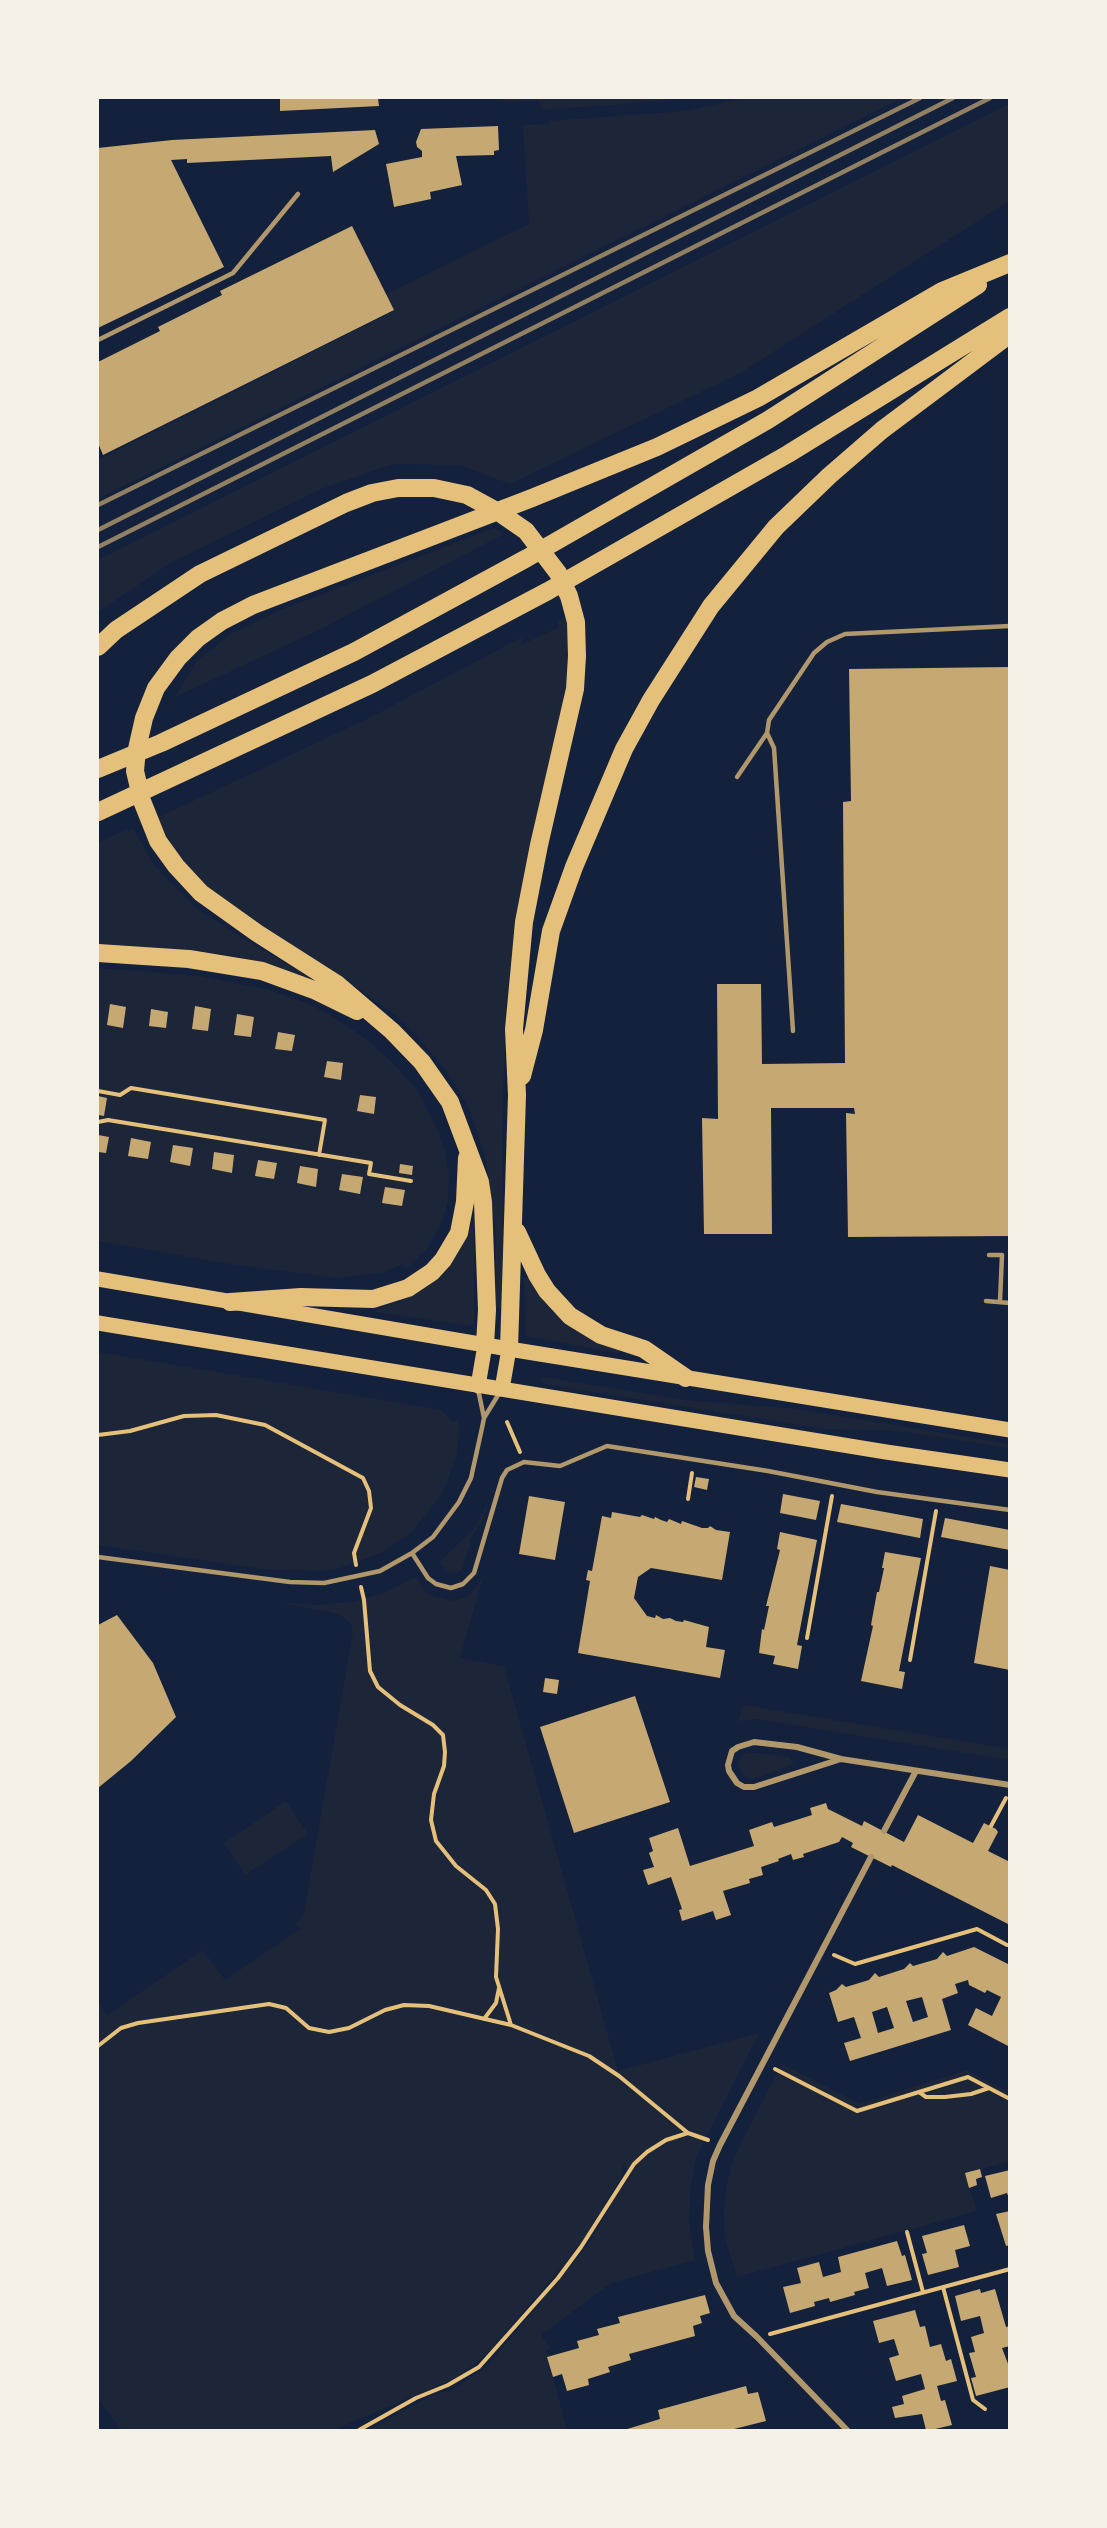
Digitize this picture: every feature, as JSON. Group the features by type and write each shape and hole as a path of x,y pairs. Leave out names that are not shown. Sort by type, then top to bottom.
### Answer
{"highway":[{"path":"485,1345 487,1310 483,1202 480,1182 450,1102 422,1062 392,1031 337,984 257,933 201,893 176,866 158,841 142,801 135,771 144,717 156,688 178,658 198,638 222,621 253,604 532,498 657,447 758,398 942,291 1010,263"},
{"path":"106,766 161,743 354,652 527,558 768,420 1010,263"},
{"path":"98,812 372,684 548,591 788,454 1010,317"},
{"path":"517,1095 534,1030 550,932 574,867 624,749 651,700 711,606 776,527 829,476 891,423 1010,334"},
{"path":"98,647 116,630 200,574 291,528 372,493 398,488 434,488 467,495 500,513 526,531 558,573 569,596 576,622 575,688 538,845 524,922 514,1029 517,1095 509,1349"},
{"path":"98,953 189,959 262,971 342,1002 392,1031"},
{"path":"230,1302 302,1297 373,1299 392,1294 420,1281 443,1260 459,1233 465,1202 467,1147"},
{"path":"514,1224 537,1275 547,1291 570,1316 601,1335 644,1349 686,1378"}],"main road":[{"path":"98,1279 509,1349 1010,1430"},
{"path":"98,1323 886,1452 1010,1470"},
{"path":"478,1386 485,1345"},
{"path":"502,1389 509,1349"}],"street":[{"path":"841,1759 754,1788 738,1782 729,1771 728,1765 732,1751 754,1742 797,1748 841,1759 1010,1785"},
{"path":"884,1832 916,1771"},
{"path":"847,2430 734,2316 716,2283 708,2251 706,2227 708,2185 713,2161 720,2145 871,1857"}],"lane":[{"path":"98,340 233,273 298,194"},
{"path":"737,777 766,733 769,720 814,653 827,642 845,634 1010,626"},
{"path":"766,733 774,748 793,1031"},
{"path":"988,1255 1002,1255 1000,1301"},
{"path":"986,1301 1010,1303"},
{"path":"478,1386 484,1418"},
{"path":"98,1557 290,1582 324,1583 358,1577 380,1570 433,1537 459,1502 471,1478 484,1418 502,1389"},
{"path":"412,1552 428,1578 436,1584 451,1588 463,1584 474,1573 502,1478 514,1465 524,1462 560,1466 607,1446 834,1484 1010,1510"}],"path":[{"path":"98,1091 120,1095 131,1088 325,1120 319,1155"},
{"path":"98,1122 108,1120 371,1163 369,1174 411,1181"},
{"path":"98,1435 140,1428 184,1416 216,1414 265,1425 341,1464 363,1478 369,1491 371,1508 354,1553 364,1600 370,1671 378,1687 400,1705 433,1725 443,1735 444,1766 434,1794 431,1820 436,1841 456,1866 486,1890 495,1904 498,1929 496,1977 511,2025"},
{"path":"507,1422 524,1462"},
{"path":"688,1498 694,1460"},
{"path":"807,1638 834,1484"},
{"path":"910,1660 938,1500"},
{"path":"991,1826 1010,1791"},
{"path":"823,1949 855,1964 977,1929 1007,1945"},
{"path":"484,2019 496,2003 499,1987"},
{"path":"98,2046 121,2028 138,2023 269,2004 286,2008 309,2028 329,2032 349,2028 385,2010 404,2005 429,2006 511,2025 589,2056 619,2076 688,2133 720,2145"},
{"path":"764,2063 857,2111 968,2077 1010,2099"},
{"path":"919,2092 926,2097 945,2097 971,2094 989,2088"},
{"path":"359,2430 416,2398 448,2385 479,2367 558,2278 582,2247 634,2164 666,2140 688,2133"},
{"path":"907,2232 923,2292"},
{"path":"757,2337 1010,2269"},
{"path":"943,2287 973,2400 985,2409"}],"shaded area":[{"path":"502,98 679,98 616,105 542,109 538,100 504,102"},
{"path":"745,98 902,98 98,499 98,460 394,311 386,294 529,224 523,125 686,111"},
{"path":"1009,104 1009,201 742,372 510,484 460,465 393,464 321,489 169,564 98,612 98,560"},
{"path":"494,528 504,534 317,631 175,697 197,661 231,634 278,611"},
{"path":"567,616 569,671 563,711 514,936 506,1003 502,1133 505,1309 496,1307 496,1235 486,1159 468,1106 447,1071 408,1027 390,1011 328,967 268,932 211,891 187,867 172,847 157,818 371,717 522,637 521,645 559,627 558,621"},
{"path":"127,829 128,832 133,829 155,866 196,908 313,979 228,955 177,949 98,945 98,843"},
{"path":"98,968 201,976 270,990 329,1014 366,1039 392,1062 417,1090 438,1131 445,1151 449,1173 448,1201 442,1221 427,1249 406,1269 403,1264 385,1272 337,1278 230,1264 98,1241"},
{"path":"474,1221 474,1324 470,1326 376,1312 377,1308 401,1301 419,1291 463,1243"},
{"path":"527,1277 535,1288 618,1348 618,1353 526,1336 524,1278"},
{"path":"98,1352 442,1410 451,1421 457,1421 460,1428 457,1453 446,1485 412,1532 381,1553 340,1568 322,1571 262,1569 98,1545"},
{"path":"544,1377 684,1400 797,1409 1009,1444 1009,1448 899,1431 826,1429 544,1384 541,1381"},
{"path":"488,1504 484,1517 472,1537 462,1570 456,1573 449,1572 439,1562 472,1531"},
{"path":"416,1577 424,1590 432,1596 453,1601 469,1596 483,1577 460,1658 504,1666 618,2071 759,2033 697,2156 690,2189 689,2224 695,2260 611,2283 541,2335 550,2348 546,2351 567,2430 368,2430 432,2395 453,2390 488,2365 587,2246 619,2191 632,2174 623,2165 621,2177 590,2231 568,2260 487,2354 458,2377 334,2430 122,2430 98,2399 98,2002 107,2015 203,1950 225,1980 300,1929 296,1922 303,1918 353,1632 351,1624 339,1614 277,1602 316,1605 352,1602 384,1593"},
{"path":"743,1705 1009,1749 1009,1760 757,1719 738,1721"},
{"path":"748,1752 790,1757 794,1764 754,1779 749,1778 742,1774 738,1763 742,1755"},
{"path":"286,1801 308,1834 245,1875 224,1843"},
{"path":"782,2064 860,2104 967,2070 1009,2092 1009,2161 965,2174 977,2211 737,2277 725,2238 726,2187 741,2143"}],"building":[{"path":"280,98 378,98 379,106 280,111"},
{"path":"498,126 499,150 494,151 494,155 456,156 462,185 430,192 431,199 394,207 386,164 422,157 422,151 417,147 416,142 421,129"},
{"path":"375,130 379,144 333,172 331,156 187,163 187,159 171,160 224,267 98,328 98,148 172,140"},
{"path":"352,226 394,310 103,455 98,443 98,362 160,331 158,327 222,295 220,291"},
{"path":"1010,667 1010,1236 848,1237 846,1113 855,1114 854,1108 771,1108 772,1234 704,1234 702,1118 718,1119 717,984 761,984 762,1064 845,1063 843,802 851,801 849,669"},
{"path":"110,1004 126,1007 123,1028 107,1025"},
{"path":"195,1006 211,1009 208,1031 192,1029"},
{"path":"151,1009 168,1012 166,1028 149,1026"},
{"path":"237,1014 254,1017 251,1037 234,1035"},
{"path":"278,1032 295,1035 292,1051 275,1049"},
{"path":"327,1061 343,1063 341,1080 324,1077"},
{"path":"360,1095 376,1097 374,1114 357,1111"},
{"path":"98,1096 107,1098 104,1116 98,1115"},
{"path":"98,1135 109,1137 106,1153 98,1152"},
{"path":"131,1138 151,1142 148,1159 128,1156"},
{"path":"173,1145 193,1148 190,1166 170,1162"},
{"path":"214,1152 234,1155 232,1173 212,1169"},
{"path":"258,1160 277,1163 274,1179 255,1176"},
{"path":"400,1164 413,1166 412,1175 399,1173"},
{"path":"300,1166 318,1169 316,1187 297,1183"},
{"path":"342,1174 363,1177 360,1194 339,1190"},
{"path":"385,1187 405,1190 402,1206 382,1203"},
{"path":"696,1477 709,1479 707,1490 694,1487"},
{"path":"783,1494 820,1501 816,1520 780,1513"},
{"path":"529,1496 565,1502 555,1560 519,1554"},
{"path":"841,1504 923,1519 920,1538 837,1522"},
{"path":"612,1512 640,1517 642,1515 654,1519 655,1517 667,1522 669,1519 681,1524 682,1521 702,1528 710,1526 716,1530 730,1532 722,1580 651,1568 638,1577 634,1598 647,1616 655,1618 656,1615 663,1619 670,1618 683,1622 684,1620 709,1627 706,1647 725,1650 720,1678 578,1653 590,1581 586,1580 588,1570 592,1571 602,1516 611,1518"},
{"path":"945,1518 1010,1530 1010,1550 941,1537"},
{"path":"780,1532 817,1540 797,1645 802,1646 798,1669 773,1664 775,1656 759,1653 762,1629 764,1630 769,1606 766,1606 780,1550 777,1549"},
{"path":"885,1552 921,1558 899,1671 905,1672 902,1689 861,1681 873,1626 871,1625 877,1592 879,1592 884,1568 882,1568"},
{"path":"990,1566 1010,1570 1010,1670 974,1663"},
{"path":"117,1615 153,1663 176,1717 131,1761 98,1788 98,1625"},
{"path":"545,1678 559,1680 557,1694 543,1692"},
{"path":"635,1696 670,1802 574,1833 540,1727"},
{"path":"826,1803 828,1809 862,1826 864,1821 904,1842 918,1815 973,1843 984,1823 996,1829 998,1832 988,1851 1010,1862 1010,1925 892,1865 891,1867 851,1847 853,1843 842,1837 839,1842 803,1854 804,1857 793,1860 791,1854 778,1859 779,1861 761,1867 763,1875 749,1879 750,1883 723,1891 731,1915 716,1920 713,1911 682,1921 679,1910 682,1909 671,1877 648,1885 643,1870 654,1867 649,1853 653,1851 649,1838 678,1828 690,1866 754,1846 749,1830 772,1822 774,1827 812,1815 810,1808"},
{"path":"974,1947 1010,1965 1010,2047 968,2025 976,2008 992,2016 1001,1997 987,1990 985,1993 969,1985 968,1980 955,1984 958,1993 942,1999 951,2030 850,2061 844,2043 861,2038 854,2017 838,2022 829,1993 842,1984 846,1987 869,1980 875,1973 879,1977 904,1969 910,1963 913,1966 937,1959 943,1952 947,1956","holes":["922,1997 928,2017 913,2022 906,2001","887,2007 894,2028 878,2033 872,2012"]},
{"path":"980,2169 982,2177 976,2179 977,2185 969,2188 965,2173"},
{"path":"1010,2170 1010,2201 1007,2193 991,2198 985,2176"},
{"path":"1010,2211 1010,2245 1006,2246 996,2214"},
{"path":"964,2225 970,2246 955,2250 959,2267 928,2275 922,2254 927,2253 922,2236"},
{"path":"897,2241 902,2256 905,2255 912,2280 887,2286 882,2268 865,2273 869,2288 854,2292 855,2295 830,2302 829,2298 814,2302 815,2306 790,2313 783,2287 801,2283 797,2268 819,2262 823,2277 841,2272 838,2257"},
{"path":"980,2289 981,2293 995,2289 1006,2327 1010,2326 1010,2346 1002,2348 1010,2369 1010,2387 976,2396 971,2378 976,2377 969,2353 975,2352 971,2337 984,2333 980,2316 961,2321 955,2296"},
{"path":"705,2295 710,2313 700,2316 702,2323 693,2326 695,2336 629,2354 631,2360 608,2367 610,2372 588,2379 589,2385 567,2391 562,2374 553,2377 547,2357 579,2348 577,2341 599,2335 597,2329 620,2323 618,2317"},
{"path":"915,2310 920,2327 925,2326 930,2347 941,2344 946,2361 951,2359 957,2381 937,2386 941,2401 945,2400 952,2425 931,2430 926,2430 922,2414 895,2418 892,2407 904,2404 902,2396 925,2389 921,2374 896,2381 889,2358 899,2355 894,2339 879,2343 873,2321"},
{"path":"746,2386 748,2394 758,2392 766,2421 730,2430 624,2430 660,2419 658,2410"}],"railway":[{"path":"98,505 920,98"},
{"path":"98,530 953,98"},
{"path":"98,547 990,98"}]}
